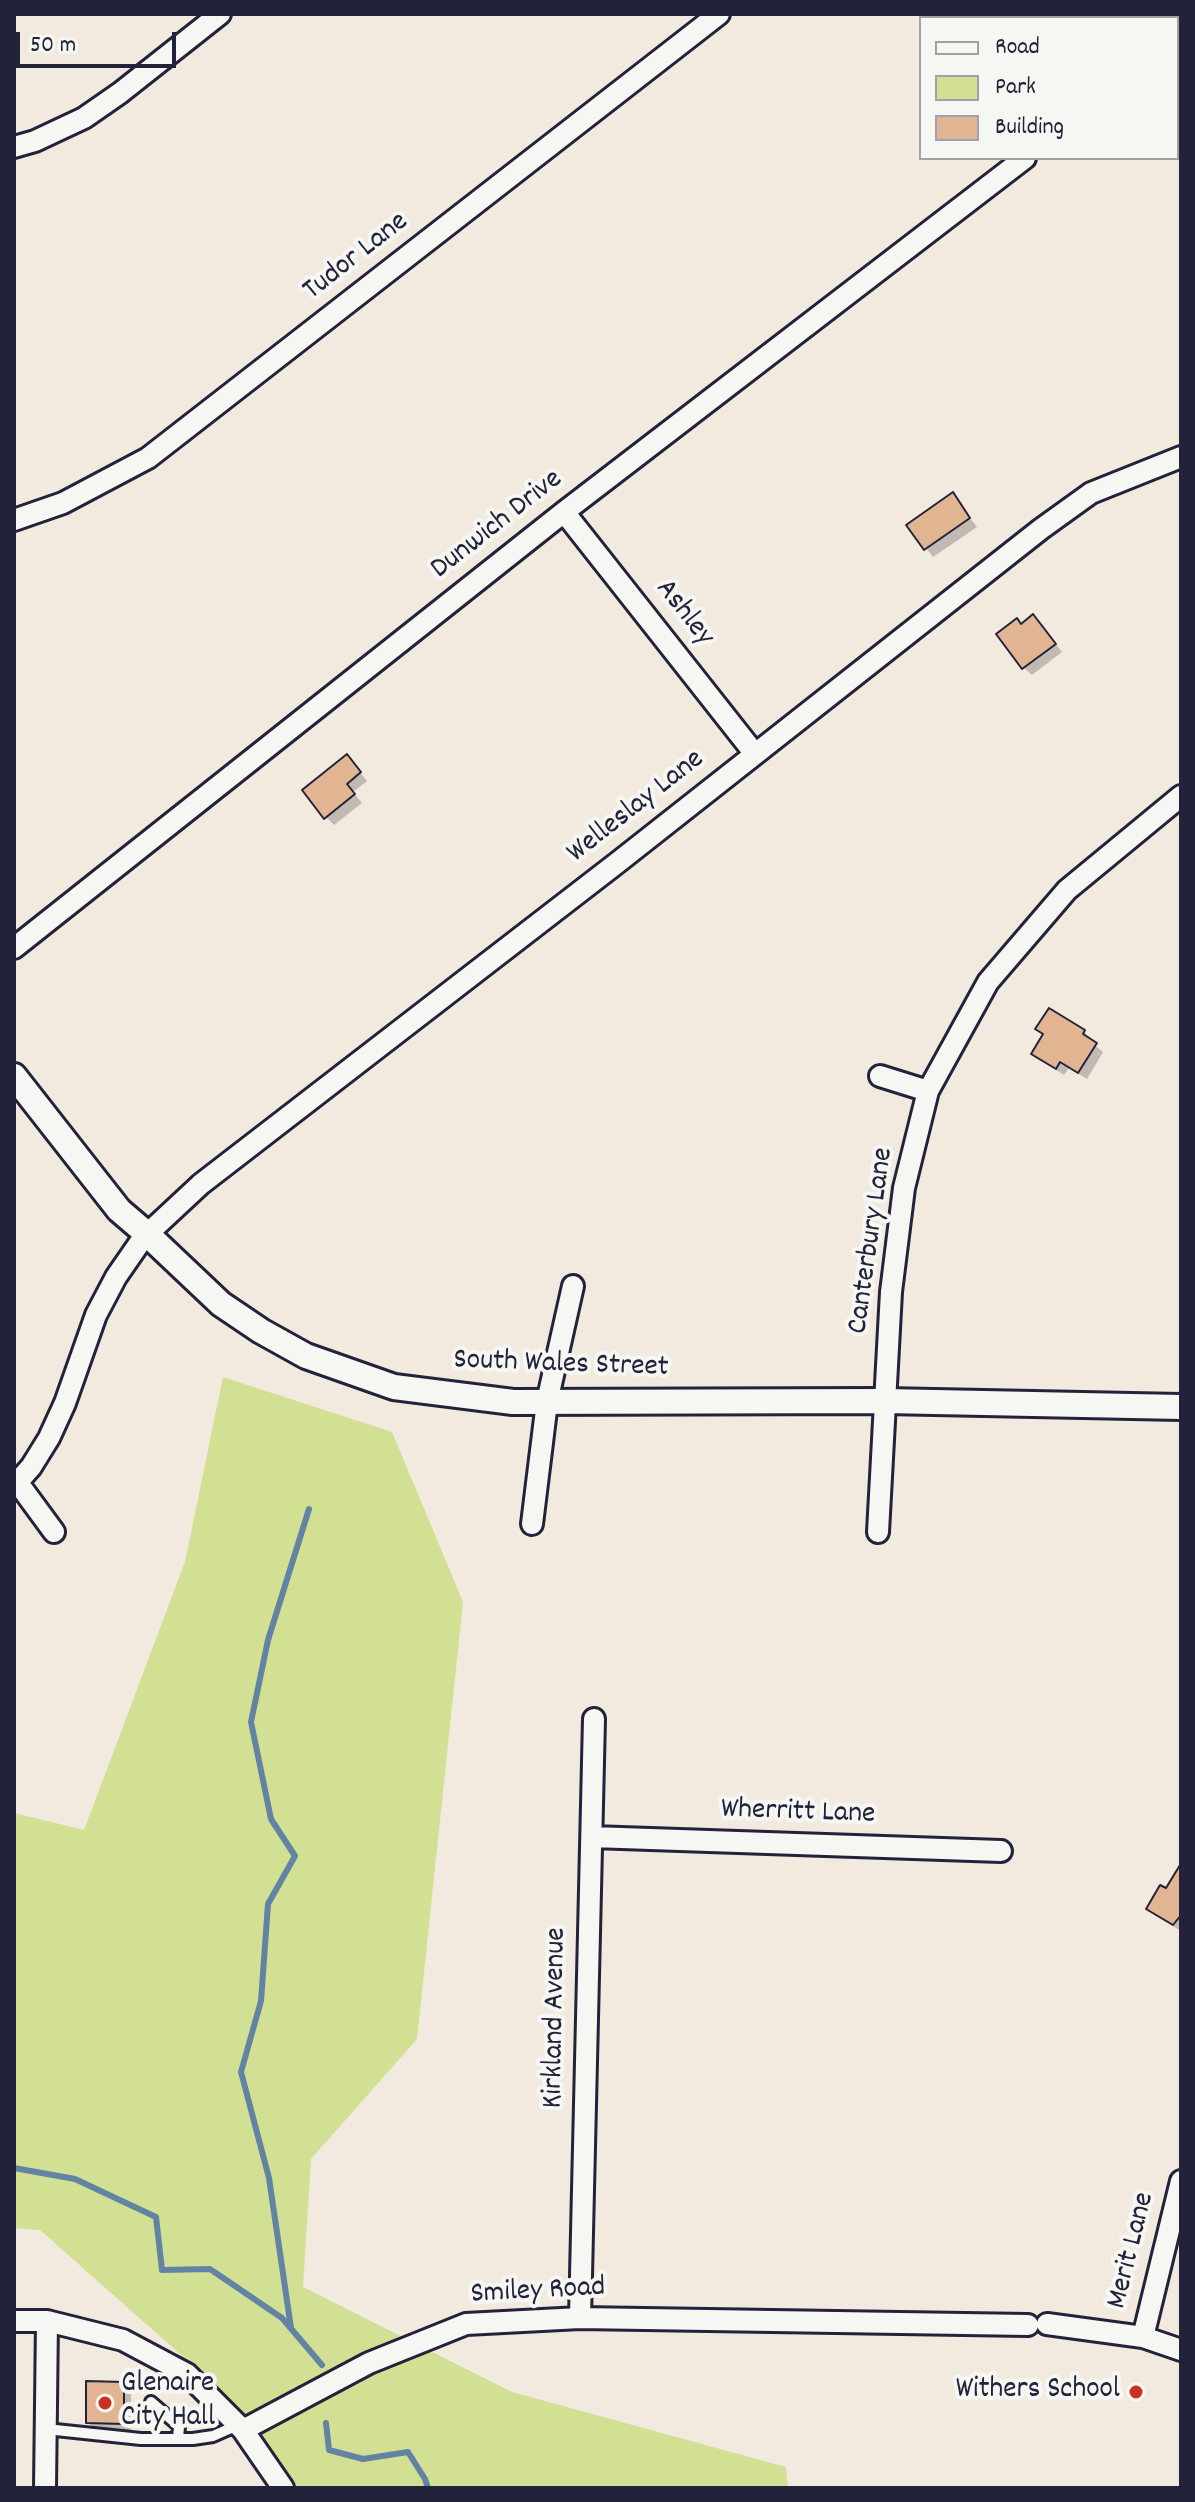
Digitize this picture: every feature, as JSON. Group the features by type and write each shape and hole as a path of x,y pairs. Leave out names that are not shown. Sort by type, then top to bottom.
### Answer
{"street":[{"path":"14,147 35,141 84,118 220,14"},
{"name":"Tudor Lane","path":"14,520 63,503 148,458 719,14"},
{"name":"Dunwich Drive","path":"14,948 564,512 1022,160"},
{"name":"Welleslay Lane","path":"16,1485 49,1438 65,1403 96,1315 116,1277 147,1234 201,1184 1041,529 1091,493 1181,457"},
{"name":"Ashley","path":"564,512 755,754"},
{"name":"Canterbury Lane","path":"878,1532 891,1292 904,1188 928,1091 988,982 1067,890 1181,796"},
{"name":"South Wales Street","path":"14,1076 119,1210 221,1304 306,1356 394,1387 513,1402 885,1401 1181,1407"},
{"path":"880,1076 928,1091"},
{"path":"532,1524 547,1402 573,1286"},
{"path":"16,1485 54,1532"},
{"name":"Kirkland Avenue","path":"580,2318 594,1719"},
{"name":"Wherritt Lane","path":"592,1837 1001,1851"},
{"name":"Merit Lane","path":"1143,2337 1181,2181"},
{"name":"Smiley Road","path":"241,2428 369,2363 466,2324 580,2318 1037,2325 1143,2337 1181,2350"},
{"path":"14,2321 47,2321 123,2340 187,2374 241,2428 283,2488"},
{"path":"45,2488 47,2321"}],"lane":[{"path":"151,2402 179,2426 178,2439"},
{"path":"46,2429 141,2439 178,2439 213,2436 241,2428"}],"green space":[{"path":"223,1377 392,1432 463,1602 417,2039 311,2159 303,2287 512,2392 786,2467 788,2488 288,2488 180,2354 40,2230 14,2228 14,1813 84,1830 185,1562"}],"building":[{"path":"953,492 970,518 924,550 906,525"},
{"path":"1033,614 1056,644 1022,669 996,634 1017,618 1021,624"},
{"path":"347,754 361,772 347,784 355,794 324,819 302,790"},
{"path":"1049,1008 1085,1030 1083,1034 1097,1043 1078,1073 1060,1062 1056,1069 1031,1054 1043,1034 1035,1029"},
{"path":"1180,1865 1181,1915 1173,1925 1146,1909 1160,1885 1166,1888"},
{"name":"Glenaire City Hall","path":"86,2381 124,2382 124,2424 86,2423"}],"waterway":[{"path":"291,2328 269,2178 241,2072 261,2001 268,1904 295,1856 271,1819 251,1722 268,1640 309,1509"},
{"path":"14,2168 75,2179 156,2217 162,2270 210,2269 282,2318 322,2365"},
{"path":"326,2423 329,2450 363,2459 408,2452 428,2488"}],"place":[{"name":"Withers School","path":"1136,2392"},
{"name":"Glenaire City Hall","path":"105,2403"}]}
